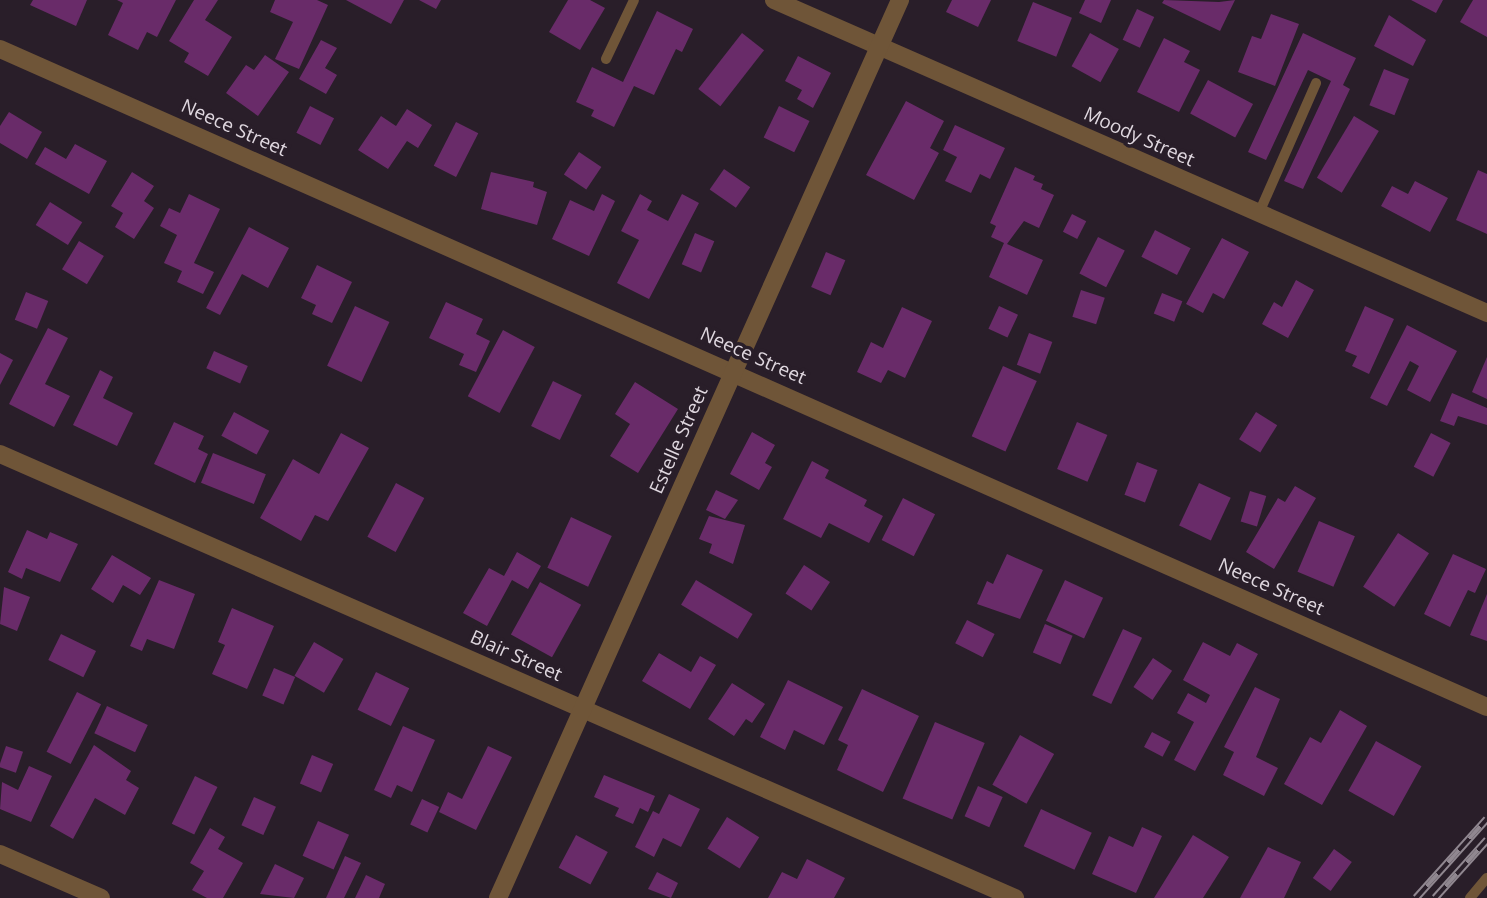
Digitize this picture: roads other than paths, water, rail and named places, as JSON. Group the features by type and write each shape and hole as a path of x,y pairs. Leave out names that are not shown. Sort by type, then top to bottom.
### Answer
{"street":[{"name":"Moody Street","path":"774,0 1487,313"},
{"name":"Estelle Street","path":"498,898 900,0"},
{"name":"Neece Street","path":"0,49 733,370 1487,707"},
{"name":"Blair Street","path":"0,454 1015,898"},
{"path":"0,854 101,898"}],"lane":[{"path":"606,59 634,0"},
{"path":"1259,213 1316,83"},
{"path":"1470,898 1487,878"}],"railway":[{"path":"1416,898 1487,819"},
{"path":"1435,898 1487,840"}]}
